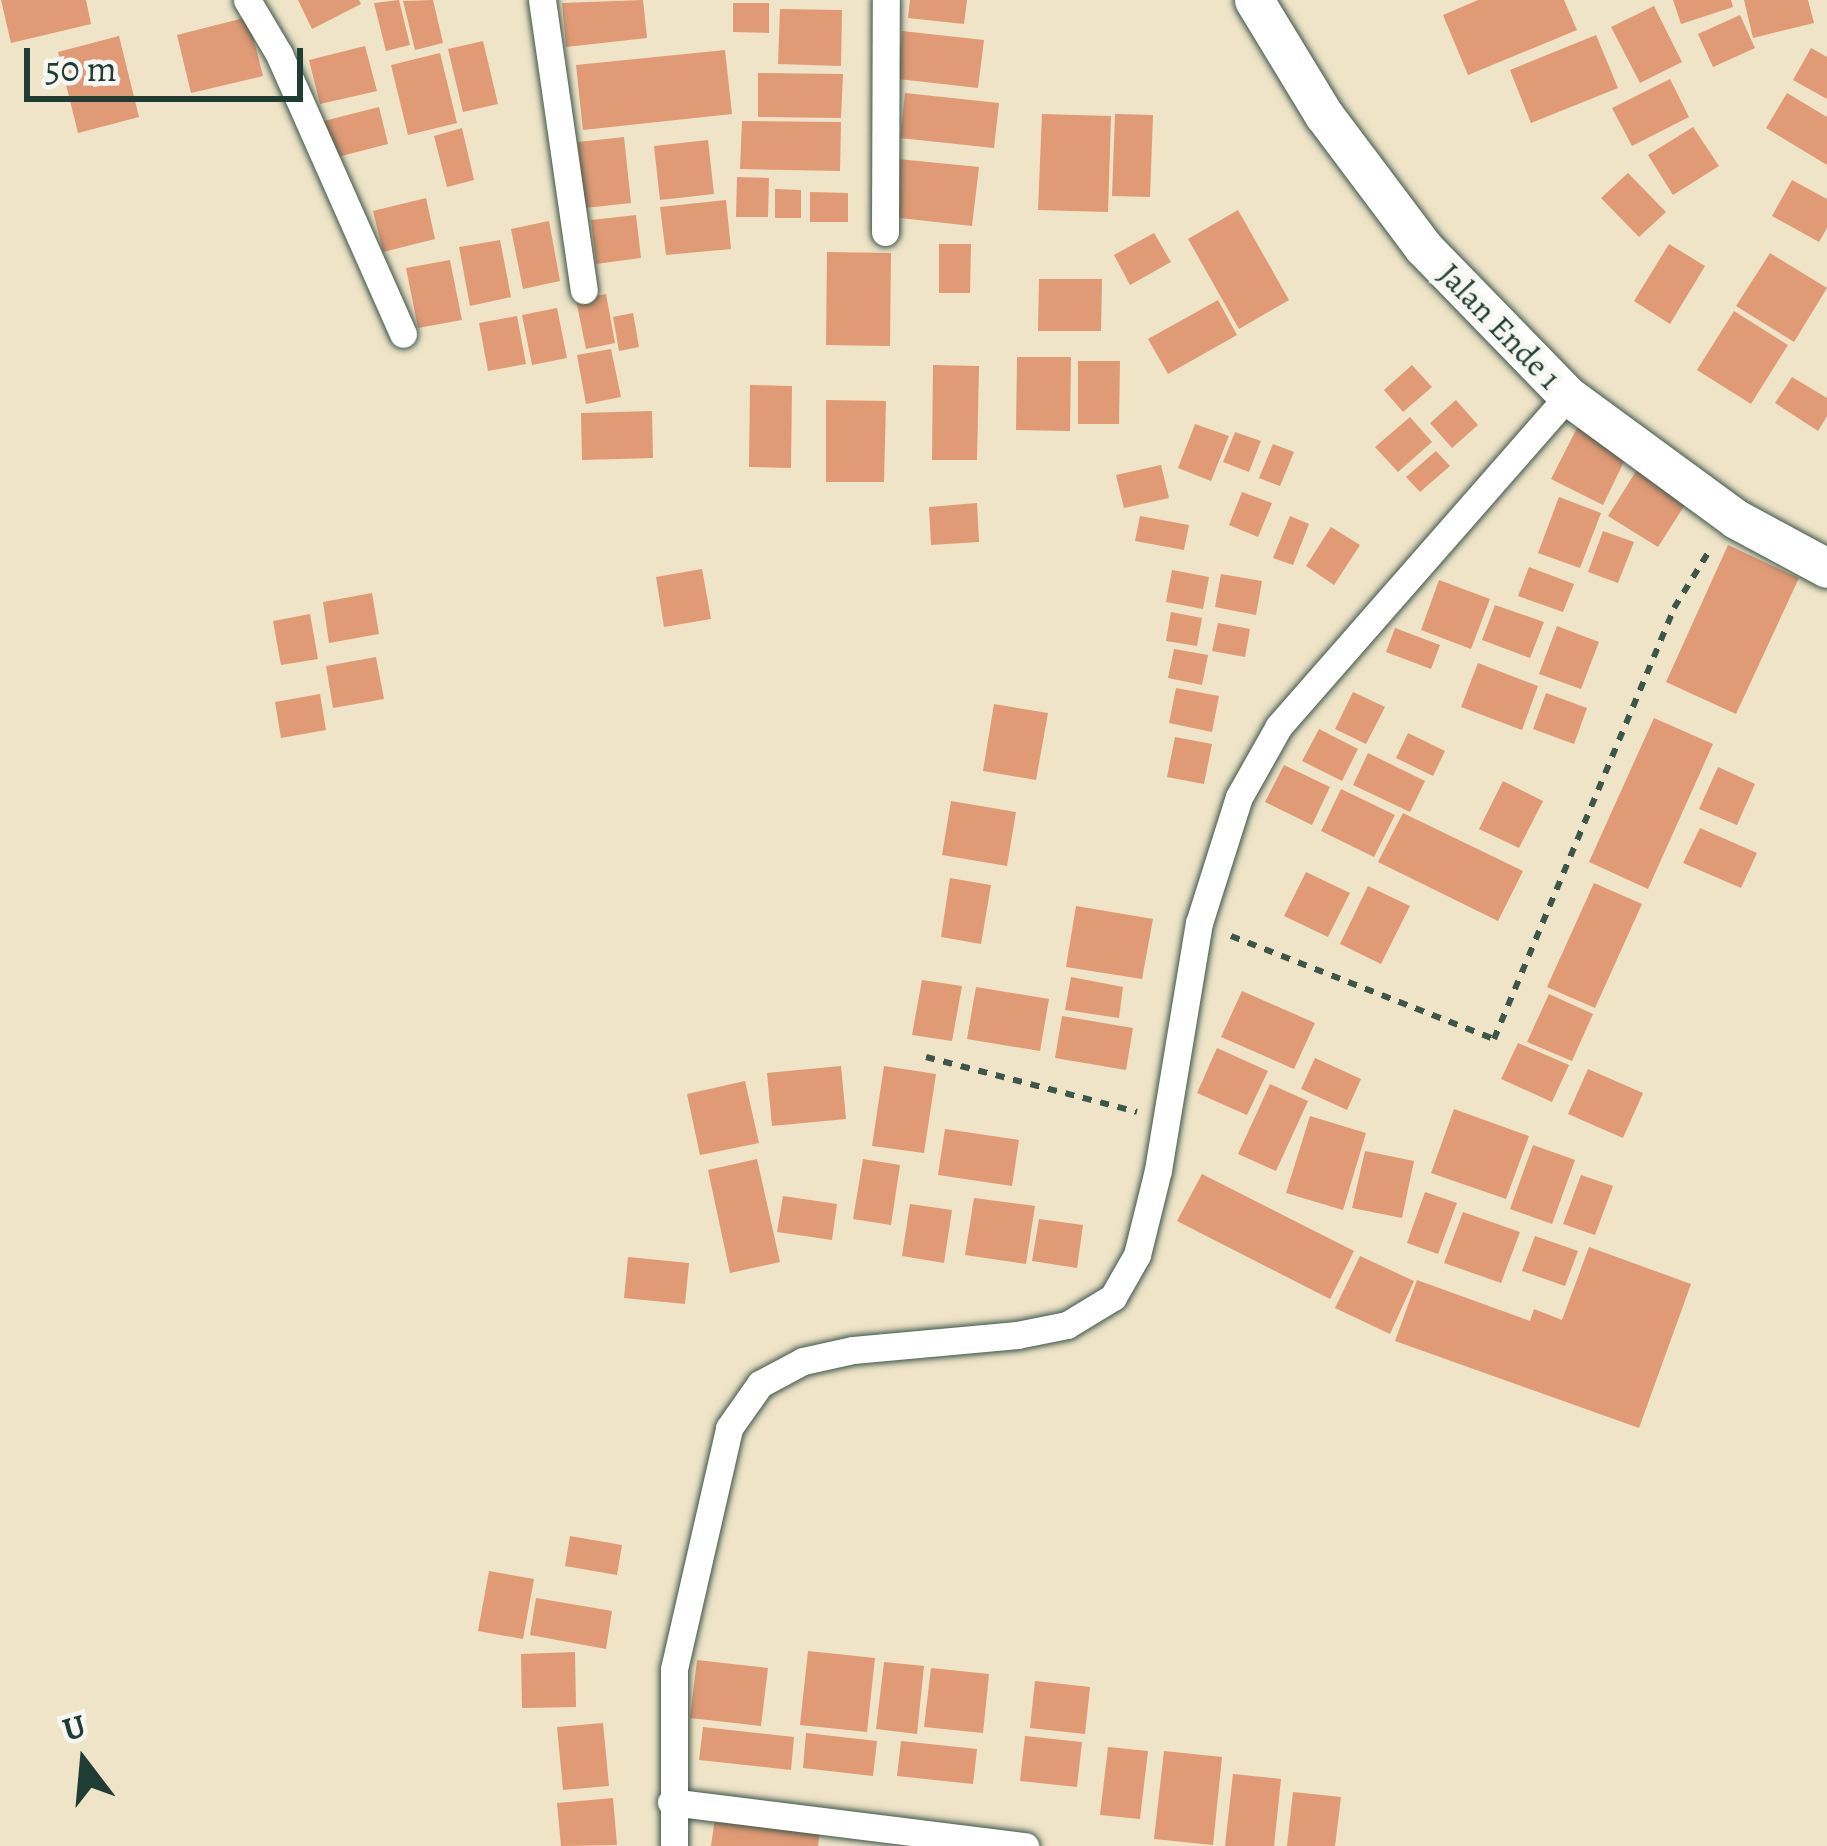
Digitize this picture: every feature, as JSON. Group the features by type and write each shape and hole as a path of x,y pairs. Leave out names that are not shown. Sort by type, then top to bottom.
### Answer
{"street":[{"path":"247,0 279,54 404,334"},
{"path":"542,0 584,290"},
{"path":"885,232 886,0"},
{"name":"Jalan Ende 1","path":"1254,0 1324,115 1423,247 1568,396 1736,519 1827,568"},
{"path":"674,1846 674,1669 729,1428 760,1384 803,1361 853,1350 1018,1335 1067,1325 1112,1297 1137,1255 1158,1170 1199,923 1239,797 1279,726 1568,396"},
{"path":"671,1802 1025,1846"}],"path":[{"path":"1199,923 1494,1040 1674,608 1716,540 1736,519"},
{"path":"926,1058 1164,1119"}],"building":[{"path":"1,0 86,0 91,24 11,43"},
{"path":"298,0 359,0 361,4 312,29"},
{"path":"399,0 410,45 386,51 374,3"},
{"path":"433,0 443,43 415,50 403,1"},
{"path":"643,0 647,38 566,47 562,3"},
{"path":"910,0 967,0 964,24 908,18"},
{"path":"1478,0 1564,0 1577,30 1468,75 1443,15"},
{"path":"1673,0 1731,0 1733,7 1681,24"},
{"path":"1744,0 1808,0 1814,23 1753,38"},
{"path":"733,3 769,3 769,33 733,32"},
{"path":"1654,6 1682,62 1640,83 1611,27"},
{"path":"780,9 842,10 841,66 778,64"},
{"path":"1740,15 1755,48 1713,67 1698,34"},
{"path":"248,17 263,76 191,93 177,35"},
{"path":"902,31 984,40 978,88 898,79"},
{"path":"1596,35 1618,88 1531,123 1510,70"},
{"path":"119,36 139,117 78,133 58,52"},
{"path":"483,41 498,104 463,112 448,49"},
{"path":"365,46 377,91 320,104 309,60"},
{"path":"1811,48 1827,57 1827,99 1793,80"},
{"path":"725,50 732,114 583,130 576,65"},
{"path":"440,53 457,123 408,135 391,65"},
{"path":"758,73 843,74 841,118 758,117"},
{"path":"1670,79 1689,117 1632,146 1612,108"},
{"path":"905,93 999,103 994,148 900,138"},
{"path":"1787,93 1827,117 1827,165 1766,128"},
{"path":"379,107 388,144 330,159 320,122"},
{"path":"1042,114 1111,116 1108,212 1038,210"},
{"path":"1115,114 1153,115 1150,197 1112,196"},
{"path":"742,121 841,122 840,171 740,169"},
{"path":"1693,127 1719,166 1673,195 1648,155"},
{"path":"462,128 474,180 447,187 434,136"},
{"path":"624,137 631,203 585,208 578,142"},
{"path":"708,140 714,194 660,200 654,146"},
{"path":"898,159 979,167 972,226 891,217"},
{"path":"1628,173 1666,212 1639,237 1601,198"},
{"path":"737,177 769,178 768,217 736,217"},
{"path":"1792,180 1827,199 1827,228 1819,242 1772,216"},
{"path":"775,189 801,190 801,218 775,218"},
{"path":"810,192 848,193 848,222 810,222"},
{"path":"426,198 435,239 383,252 373,211"},
{"path":"726,200 731,249 666,255 660,207"},
{"path":"1238,210 1289,300 1239,329 1188,239"},
{"path":"636,215 641,258 596,264 591,220"},
{"path":"549,221 560,281 523,289 511,229"},
{"path":"1154,233 1171,262 1130,285 1114,255"},
{"path":"500,240 511,297 470,306 459,247"},
{"path":"939,244 971,244 970,293 939,293"},
{"path":"1669,244 1705,266 1670,324 1634,301"},
{"path":"827,252 891,253 890,346 826,345"},
{"path":"1770,253 1827,288 1794,342 1736,306"},
{"path":"450,260 462,320 418,328 406,268"},
{"path":"1039,279 1102,279 1101,331 1038,331"},
{"path":"606,294 615,343 586,349 576,300"},
{"path":"1218,300 1237,335 1168,374 1148,339"},
{"path":"557,308 567,358 532,365 522,315"},
{"path":"1734,311 1788,345 1751,404 1697,370"},
{"path":"633,313 639,347 619,351 613,317"},
{"path":"517,316 526,364 488,371 479,323"},
{"path":"611,349 621,397 586,404 577,355"},
{"path":"1017,357 1071,357 1070,431 1016,430"},
{"path":"1078,361 1120,361 1119,424 1078,424"},
{"path":"933,365 979,366 977,460 932,460"},
{"path":"1412,365 1432,387 1403,412 1384,390"},
{"path":"1792,377 1827,398 1827,416 1818,431 1775,403"},
{"path":"750,385 792,386 791,468 749,467"},
{"path":"826,400 886,401 884,482 826,482"},
{"path":"1456,400 1478,425 1452,448 1430,423"},
{"path":"652,411 653,458 582,460 581,413"},
{"path":"1410,417 1432,442 1398,472 1375,447"},
{"path":"1580,422 1631,447 1603,505 1551,479"},
{"path":"1195,424 1229,436 1211,481 1178,468"},
{"path":"1235,432 1261,441 1249,472 1223,462"},
{"path":"1273,444 1294,452 1280,486 1259,478"},
{"path":"1436,451 1450,466 1420,492 1406,477"},
{"path":"1161,465 1169,498 1124,508 1116,475"},
{"path":"1638,468 1688,500 1658,547 1608,516"},
{"path":"1242,492 1272,503 1258,537 1229,525"},
{"path":"1559,497 1601,513 1580,568 1538,553"},
{"path":"977,503 979,542 931,545 929,507"},
{"path":"1140,516 1189,525 1184,550 1135,541"},
{"path":"1290,516 1309,524 1293,565 1273,558"},
{"path":"1331,527 1360,545 1334,585 1306,566"},
{"path":"1603,531 1634,542 1618,583 1588,572"},
{"path":"1728,545 1799,578 1736,714 1666,682"},
{"path":"1529,567 1574,584 1563,612 1518,596"},
{"path":"702,569 711,619 664,627 656,577"},
{"path":"1172,570 1209,577 1203,609 1166,602"},
{"path":"1221,574 1262,581 1256,615 1215,607"},
{"path":"1439,580 1490,599 1471,649 1421,630"},
{"path":"372,593 379,634 329,643 323,602"},
{"path":"1495,605 1544,622 1530,658 1482,640"},
{"path":"1171,612 1202,618 1197,646 1166,641"},
{"path":"310,614 318,659 281,665 273,621"},
{"path":"1218,623 1250,629 1245,657 1212,651"},
{"path":"1557,626 1599,642 1581,689 1539,674"},
{"path":"1395,628 1440,645 1431,669 1386,652"},
{"path":"1174,649 1208,655 1202,685 1168,678"},
{"path":"376,657 384,699 333,708 326,666"},
{"path":"1478,663 1538,686 1522,730 1461,707"},
{"path":"1176,688 1219,696 1212,732 1169,723"},
{"path":"1353,692 1385,707 1366,744 1335,729"},
{"path":"1546,693 1587,708 1574,744 1533,729"},
{"path":"320,694 326,730 281,738 275,702"},
{"path":"994,704 1048,713 1036,780 983,771"},
{"path":"1654,718 1713,744 1648,889 1589,862"},
{"path":"1319,729 1358,749 1342,781 1302,761"},
{"path":"1408,733 1445,751 1433,776 1396,758"},
{"path":"1175,737 1212,744 1204,784 1167,777"},
{"path":"1368,753 1425,781 1410,812 1353,785"},
{"path":"1284,765 1330,787 1312,825 1265,802"},
{"path":"1718,767 1755,784 1737,825 1699,809"},
{"path":"1503,781 1543,801 1519,848 1479,829"},
{"path":"1341,789 1395,815 1374,857 1321,831"},
{"path":"951,801 1016,812 1007,866 942,855"},
{"path":"1403,813 1523,871 1498,921 1378,862"},
{"path":"1700,828 1757,853 1741,888 1683,863"},
{"path":"1306,872 1350,893 1328,937 1284,916"},
{"path":"950,878 991,885 981,944 941,937"},
{"path":"1594,883 1642,904 1595,1008 1547,987"},
{"path":"1368,886 1410,906 1381,964 1340,944"},
{"path":"1076,906 1153,919 1142,979 1066,967"},
{"path":"1071,977 1123,987 1119,1018 1065,1010"},
{"path":"922,980 962,986 952,1041 912,1035"},
{"path":"976,987 1049,999 1040,1051 967,1039"},
{"path":"1242,991 1315,1023 1294,1069 1221,1037"},
{"path":"1549,994 1593,1014 1572,1061 1527,1042"},
{"path":"1062,1016 1133,1028 1126,1070 1055,1058"},
{"path":"1518,1043 1569,1065 1552,1102 1501,1079"},
{"path":"1217,1048 1268,1071 1247,1115 1197,1093"},
{"path":"1315,1058 1361,1079 1347,1110 1301,1089"},
{"path":"841,1066 846,1119 772,1126 767,1073"},
{"path":"884,1066 936,1074 924,1153 872,1146"},
{"path":"1588,1069 1643,1093 1623,1138 1568,1114"},
{"path":"745,1081 759,1143 700,1155 687,1094"},
{"path":"1270,1084 1308,1101 1276,1171 1238,1154"},
{"path":"1454,1109 1529,1136 1506,1199 1431,1173"},
{"path":"1310,1116 1366,1133 1343,1210 1286,1193"},
{"path":"945,1129 1019,1140 1012,1186 938,1175"},
{"path":"1533,1145 1575,1160 1552,1224 1510,1209"},
{"path":"1365,1151 1414,1161 1402,1218 1352,1208"},
{"path":"757,1159 780,1262 730,1273 708,1170"},
{"path":"863,1159 900,1165 891,1225 853,1219"},
{"path":"1202,1174 1354,1251 1330,1299 1177,1221"},
{"path":"1581,1175 1613,1186 1595,1235 1563,1224"},
{"path":"1425,1192 1457,1203 1438,1254 1407,1243"},
{"path":"783,1196 837,1204 832,1240 777,1232"},
{"path":"974,1198 1035,1206 1026,1264 965,1255"},
{"path":"910,1204 952,1210 944,1263 902,1256"},
{"path":"1463,1212 1520,1232 1501,1283 1444,1263"},
{"path":"1039,1219 1083,1225 1077,1268 1032,1261"},
{"path":"1535,1236 1578,1251 1565,1286 1522,1271"},
{"path":"1589,1247 1691,1284 1639,1428 1395,1341 1417,1280 1530,1321 1534,1309 1562,1320"},
{"path":"1360,1256 1414,1281 1390,1334 1335,1308"},
{"path":"628,1257 689,1263 685,1304 624,1298"},
{"path":"570,1536 622,1545 617,1575 565,1566"},
{"path":"489,1571 534,1579 523,1639 478,1631"},
{"path":"536,1598 612,1611 606,1649 530,1635"},
{"path":"808,1651 875,1658 867,1732 800,1725"},
{"path":"575,1652 576,1707 522,1708 521,1654"},
{"path":"697,1660 768,1668 761,1726 690,1718"},
{"path":"884,1662 924,1666 917,1734 876,1729"},
{"path":"931,1668 989,1674 983,1733 924,1727"},
{"path":"1035,1681 1090,1687 1085,1734 1030,1728"},
{"path":"603,1723 609,1786 563,1790 557,1727"},
{"path":"703,1727 794,1737 791,1770 699,1760"},
{"path":"806,1733 877,1741 873,1776 803,1768"},
{"path":"1025,1736 1082,1742 1077,1787 1020,1781"},
{"path":"901,1741 977,1749 973,1784 897,1776"},
{"path":"1108,1747 1148,1751 1140,1819 1100,1815"},
{"path":"1164,1751 1222,1757 1213,1845 1154,1839"},
{"path":"1233,1774 1281,1779 1274,1846 1225,1846"},
{"path":"1293,1792 1341,1797 1335,1846 1287,1846"},
{"path":"613,1798 617,1845 561,1846 557,1803"},
{"path":"715,1818 820,1831 818,1846 711,1846"}]}
